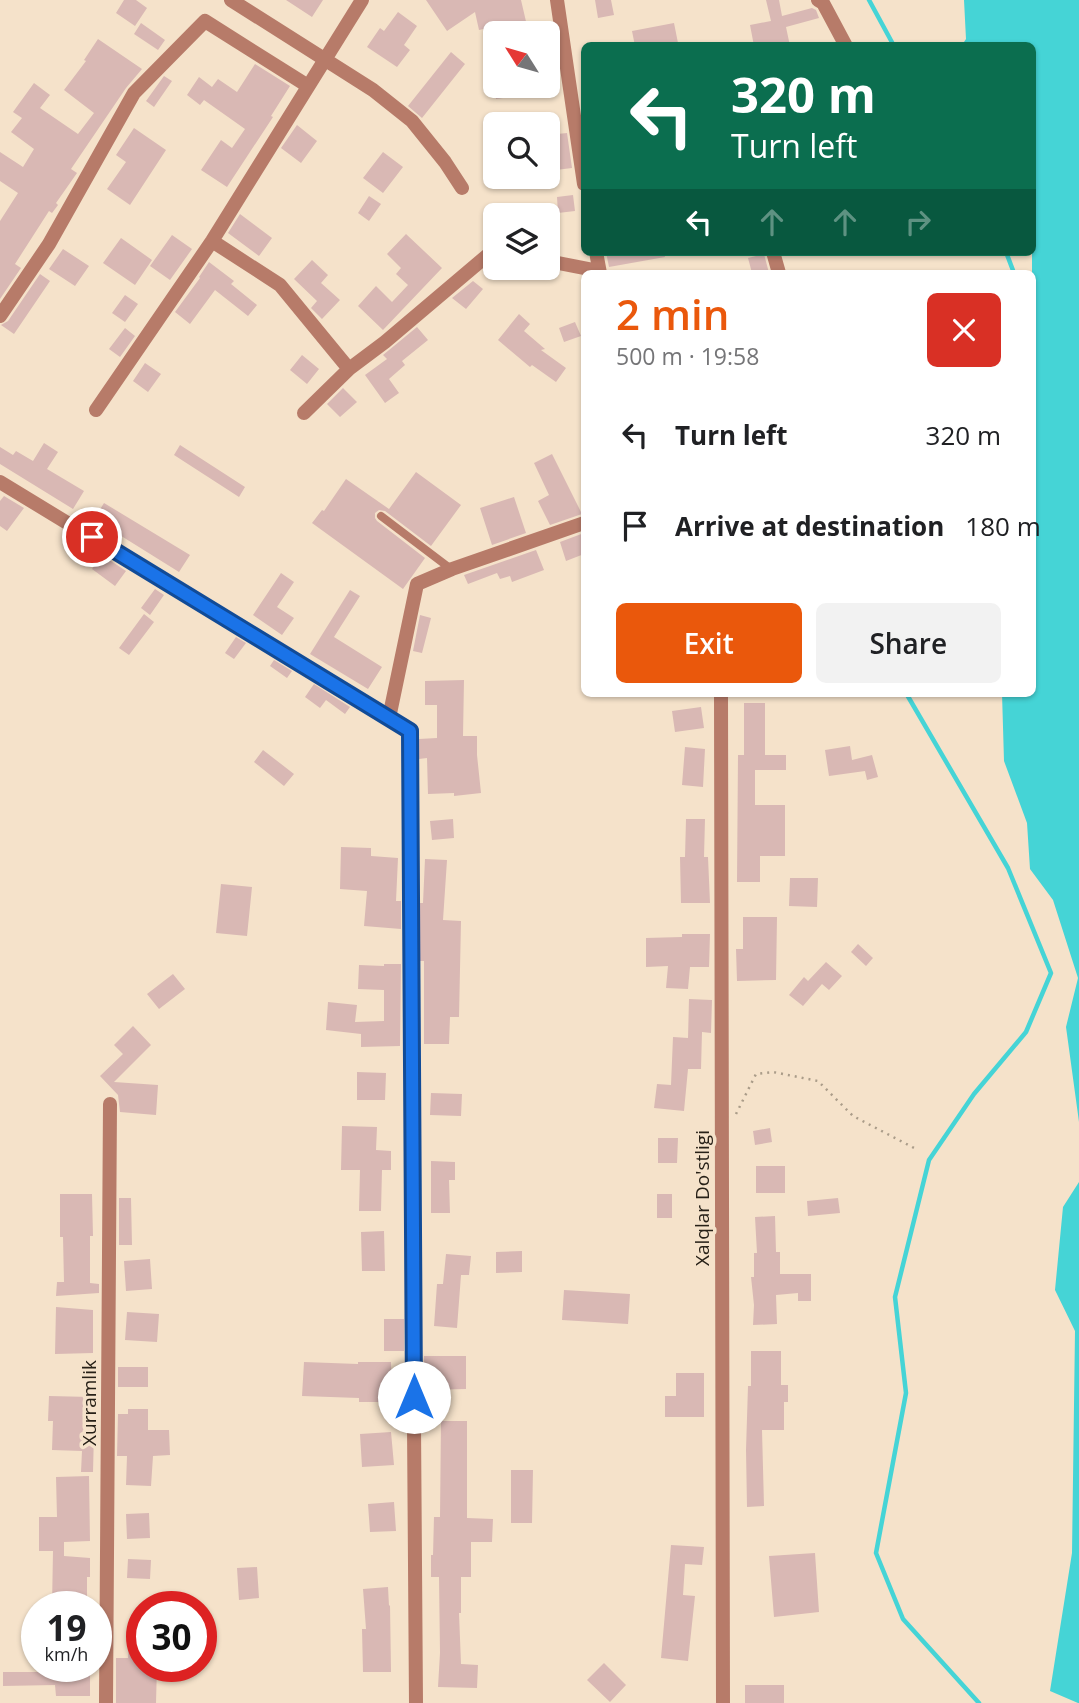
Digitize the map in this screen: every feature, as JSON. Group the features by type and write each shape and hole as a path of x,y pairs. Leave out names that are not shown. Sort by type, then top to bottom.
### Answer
{"street":[{"path":"231,0 373,90 412,121 462,188"},
{"path":"96,410 212,241 362,0"},
{"path":"557,0 581,164"},
{"path":"818,0 823,3 844,42"},
{"path":"0,316 49,244 134,93 205,21 308,86"},
{"path":"212,241 280,285 349,369"},
{"path":"304,413 349,369 483,259"},
{"path":"560,264 590,270"},
{"path":"0,482 410,731 416,1703"},
{"path":"389,718 417,584 581,524"},
{"name":"Xalqlar Do'stligi","path":"721,697 723,1703"},
{"name":"Xurramlik","path":"106,1703 110,1104"}],"lane":[{"path":"381,516 452,569"}],"path":[{"path":"736,1114 755,1074 773,1072 818,1081 853,1116 916,1149"}],"water":[{"path":"964,0 1079,0 1079,1122 1066,1027 1078,978 1053,900 1030,869 1027,823 1004,761 1002,697 1036,697 1036,270 1032,270 1032,256 1036,256 1036,42 964,42"},
{"path":"1079,1182 1078,1703 1050,1691 1072,1553 1075,1331 1055,1290 1063,1207"}],"building":[{"path":"124,0 136,0 147,8 135,26 116,13"},
{"path":"286,0 323,0 312,17"},
{"path":"426,0 521,0 526,21 483,21 483,29 479,30 475,12 447,31"},
{"path":"595,0 611,0 614,15 598,18"},
{"path":"766,0 779,0 782,16 812,8 816,10 819,18 786,27 789,42 753,42 750,25 771,21"},
{"path":"398,12 417,26 404,45 410,50 397,67 367,47 380,28 384,31"},
{"path":"141,23 165,40 158,50 134,34"},
{"path":"674,23 678,42 634,42 632,31"},
{"path":"98,39 142,69 71,169 77,173 56,203 58,205 52,213 49,211 15,264 21,268 0,299 0,221 18,193 0,181 0,152 23,167 34,149 11,132 22,118 13,112 34,83 50,95 40,108 78,134 94,113 64,90 86,61 84,60"},
{"path":"451,52 465,64 422,118 408,106"},
{"path":"255,64 290,86 227,187 201,170 221,140 232,148 245,129 204,100 200,105 187,95 199,77 212,87 218,79 237,92"},
{"path":"164,76 172,81 154,107 146,101"},
{"path":"297,125 317,141 301,163 281,148"},
{"path":"134,128 166,150 130,205 107,189 126,162 116,155"},
{"path":"567,133 572,168 560,170 560,134"},
{"path":"383,152 403,167 383,193 363,178"},
{"path":"573,195 575,211 560,213 557,197"},
{"path":"369,196 381,204 369,221 358,213"},
{"path":"240,214 272,238 259,256 228,233"},
{"path":"406,234 442,268 383,330 358,306 376,286 392,302 408,285 396,274 401,268 387,254"},
{"path":"172,235 192,249 170,280 150,266"},
{"path":"121,238 152,260 135,285 103,263"},
{"path":"63,249 89,266 75,286 49,269"},
{"path":"607,256 665,257 609,267"},
{"path":"765,256 768,270 751,270 748,258"},
{"path":"312,260 328,275 321,283 340,300 322,319 311,308 317,301 294,279"},
{"path":"209,262 234,281 231,284 257,305 248,316 215,290 190,324 175,312"},
{"path":"40,274 50,281 14,334 1,325 8,321"},
{"path":"473,281 483,289 466,309 452,298"},
{"path":"125,295 138,304 125,322 112,313"},
{"path":"519,314 530,324 524,331 545,349 541,350 566,368 556,382 532,365 530,367 498,340"},
{"path":"575,322 581,336 564,342 559,328"},
{"path":"417,327 428,340 402,361 405,365 389,379 399,393 385,403 365,375 387,359 383,355"},
{"path":"125,328 135,336 120,357 109,349"},
{"path":"302,355 319,369 307,384 290,370"},
{"path":"145,363 161,374 148,392 133,381"},
{"path":"343,388 357,402 340,417 327,404"},
{"path":"44,443 58,452 47,469 84,491 73,509 0,464 0,447 13,455 16,451 33,461"},
{"path":"180,445 245,487 239,497 174,455"},
{"path":"552,454 581,514 550,525 538,501 549,495 534,463"},
{"path":"416,472 461,505 431,546 385,511 379,510 375,513 377,521 425,558 403,589 312,523 322,510 324,511 346,479 389,509"},
{"path":"4,496 24,508 7,531 0,526 0,501"},
{"path":"514,497 526,533 492,545 480,508"},
{"path":"104,503 190,555 179,572 94,519"},
{"path":"581,534 581,555 566,561 560,542"},
{"path":"536,550 544,570 512,582 510,576 500,579 497,573 468,584 464,575"},
{"path":"102,555 126,571 115,586 92,569"},
{"path":"281,573 294,582 277,607 294,618 282,635 253,615"},
{"path":"155,589 164,595 150,615 141,608"},
{"path":"350,590 360,596 334,637 382,667 368,689 310,654"},
{"path":"144,614 154,622 129,655 119,648"},
{"path":"420,615 431,618 422,653 413,651"},
{"path":"236,637 246,643 234,659 225,653"},
{"path":"274,660 292,671 287,678 270,666"},
{"path":"464,680 463,736 477,736 481,793 454,796 454,793 428,794 427,758 419,759 419,739 437,738 437,705 425,705 425,681"},
{"path":"314,684 350,707 345,714 326,700 320,708 305,697"},
{"path":"744,703 765,703 765,755 786,755 786,770 755,770 755,805 785,805 785,856 760,856 760,882 737,882 738,755 744,755"},
{"path":"701,707 704,728 675,732 672,711"},
{"path":"850,746 852,760 872,755 878,777 867,780 865,771 829,776 825,750"},
{"path":"685,747 705,749 703,787 682,785"},
{"path":"263,750 294,774 284,786 254,762"},
{"path":"453,819 454,838 432,840 430,821"},
{"path":"686,819 705,819 704,857 708,857 710,903 681,903 680,857 685,857"},
{"path":"341,847 371,848 371,856 398,858 396,901 401,901 401,929 364,926 367,891 340,889"},
{"path":"425,859 447,860 443,920 461,921 459,1017 450,1017 449,1044 424,1044 424,961 420,961 420,903 423,903"},
{"path":"790,878 818,878 817,907 789,906"},
{"path":"221,884 252,887 247,936 216,933"},
{"path":"743,917 777,917 776,980 737,981 736,949 743,949"},
{"path":"682,934 710,934 709,967 690,967 688,989 666,988 668,966 646,967 646,938 682,937"},
{"path":"858,944 873,958 866,966 851,952"},
{"path":"826,962 842,976 829,990 822,984 803,1006 789,995 804,977 808,981"},
{"path":"401,964 400,1046 361,1047 361,1034 326,1030 328,1002 357,1005 355,1022 384,1021 384,990 358,989 359,965"},
{"path":"173,974 185,989 159,1009 147,994"},
{"path":"689,999 712,1000 711,1033 702,1032 701,1069 688,1069 684,1111 654,1108 657,1084 671,1085 673,1037 688,1038"},
{"path":"133,1026 151,1045 114,1082 158,1085 156,1115 120,1112 118,1095 100,1076 123,1054 114,1045"},
{"path":"357,1072 386,1073 385,1100 357,1100"},
{"path":"431,1093 462,1094 461,1116 430,1115"},
{"path":"342,1126 377,1127 376,1150 391,1151 391,1170 382,1170 381,1211 359,1211 360,1170 341,1170"},
{"path":"770,1128 772,1142 755,1145 753,1131"},
{"path":"658,1138 678,1138 677,1163 658,1163"},
{"path":"431,1161 455,1162 455,1180 449,1180 450,1213 431,1213"},
{"path":"756,1166 785,1166 785,1193 756,1193"},
{"path":"60,1194 92,1194 90,1283 99,1284 99,1293 56,1296 57,1282 64,1282"},
{"path":"657,1194 672,1194 672,1218 657,1218"},
{"path":"119,1198 131,1198 132,1245 119,1245"},
{"path":"838,1198 840,1213 808,1216 807,1201"},
{"path":"775,1216 780,1274 811,1274 811,1301 798,1301 798,1293 776,1295 777,1324 753,1325 751,1277 754,1277 754,1253 757,1253 755,1217"},
{"path":"384,1231 385,1271 362,1271 361,1232"},
{"path":"522,1251 522,1272 496,1273 496,1252"},
{"path":"446,1254 471,1256 469,1275 461,1275 457,1328 434,1326 437,1284 443,1284"},
{"path":"150,1259 152,1289 126,1291 124,1261"},
{"path":"564,1290 630,1294 628,1324 562,1320"},
{"path":"56,1307 93,1310 93,1353 55,1354"},
{"path":"127,1312 159,1314 157,1342 125,1340"},
{"path":"384,1319 404,1319 404,1351 384,1351"},
{"path":"751,1351 781,1351 781,1385 788,1385 788,1402 784,1402 784,1430 762,1430 764,1506 747,1507 746,1450"},
{"path":"424,1356 466,1356 466,1389 424,1390"},
{"path":"304,1362 391,1362 392,1402 359,1402 359,1398 302,1396"},
{"path":"118,1367 148,1367 148,1387 118,1387"},
{"path":"676,1373 704,1373 704,1417 665,1417 665,1396 676,1396"},
{"path":"49,1396 91,1397 93,1472 81,1472 82,1451 52,1450 53,1421 48,1421"},
{"path":"128,1409 148,1409 148,1430 169,1430 170,1455 153,1456 151,1486 126,1485 127,1456 117,1456 118,1414 128,1414"},
{"path":"441,1421 467,1421 467,1518 493,1519 492,1542 471,1542 471,1577 461,1577 461,1664 478,1665 477,1688 438,1687 439,1577 431,1577 431,1555 434,1517 440,1517"},
{"path":"391,1432 394,1465 362,1467 360,1434"},
{"path":"511,1470 533,1470 532,1523 511,1523"},
{"path":"89,1476 90,1541 64,1542 64,1556 90,1558 87,1591 52,1591 53,1551 39,1551 39,1517 57,1517 56,1477"},
{"path":"394,1502 396,1531 370,1532 368,1504"},
{"path":"149,1513 150,1538 127,1539 126,1514"},
{"path":"671,1545 704,1547 702,1565 685,1564 683,1595 695,1596 688,1661 661,1658"},
{"path":"815,1553 819,1612 774,1617 769,1556"},
{"path":"128,1559 151,1560 150,1579 127,1578"},
{"path":"257,1567 259,1598 239,1600 237,1568"},
{"path":"388,1587 391,1672 363,1672 362,1629 366,1629 363,1589"},
{"path":"116,1658 126,1658 126,1682 157,1682 156,1703 116,1703"},
{"path":"604,1663 626,1685 610,1702 587,1680"},
{"path":"3,1672 21,1672 21,1682 90,1682 90,1696 56,1696 55,1685 3,1686"},
{"path":"745,1685 784,1685 784,1703 745,1703"}],"waterway":[{"path":"869,0 892,42"},
{"path":"1008,256 1013,270"},
{"path":"908,697 1008,868 1051,973 1026,1032 974,1094 929,1160 895,1297 906,1393 876,1553 903,1619 979,1703"}],"route":[{"path":"92,537 410,731 414,1397"}]}
